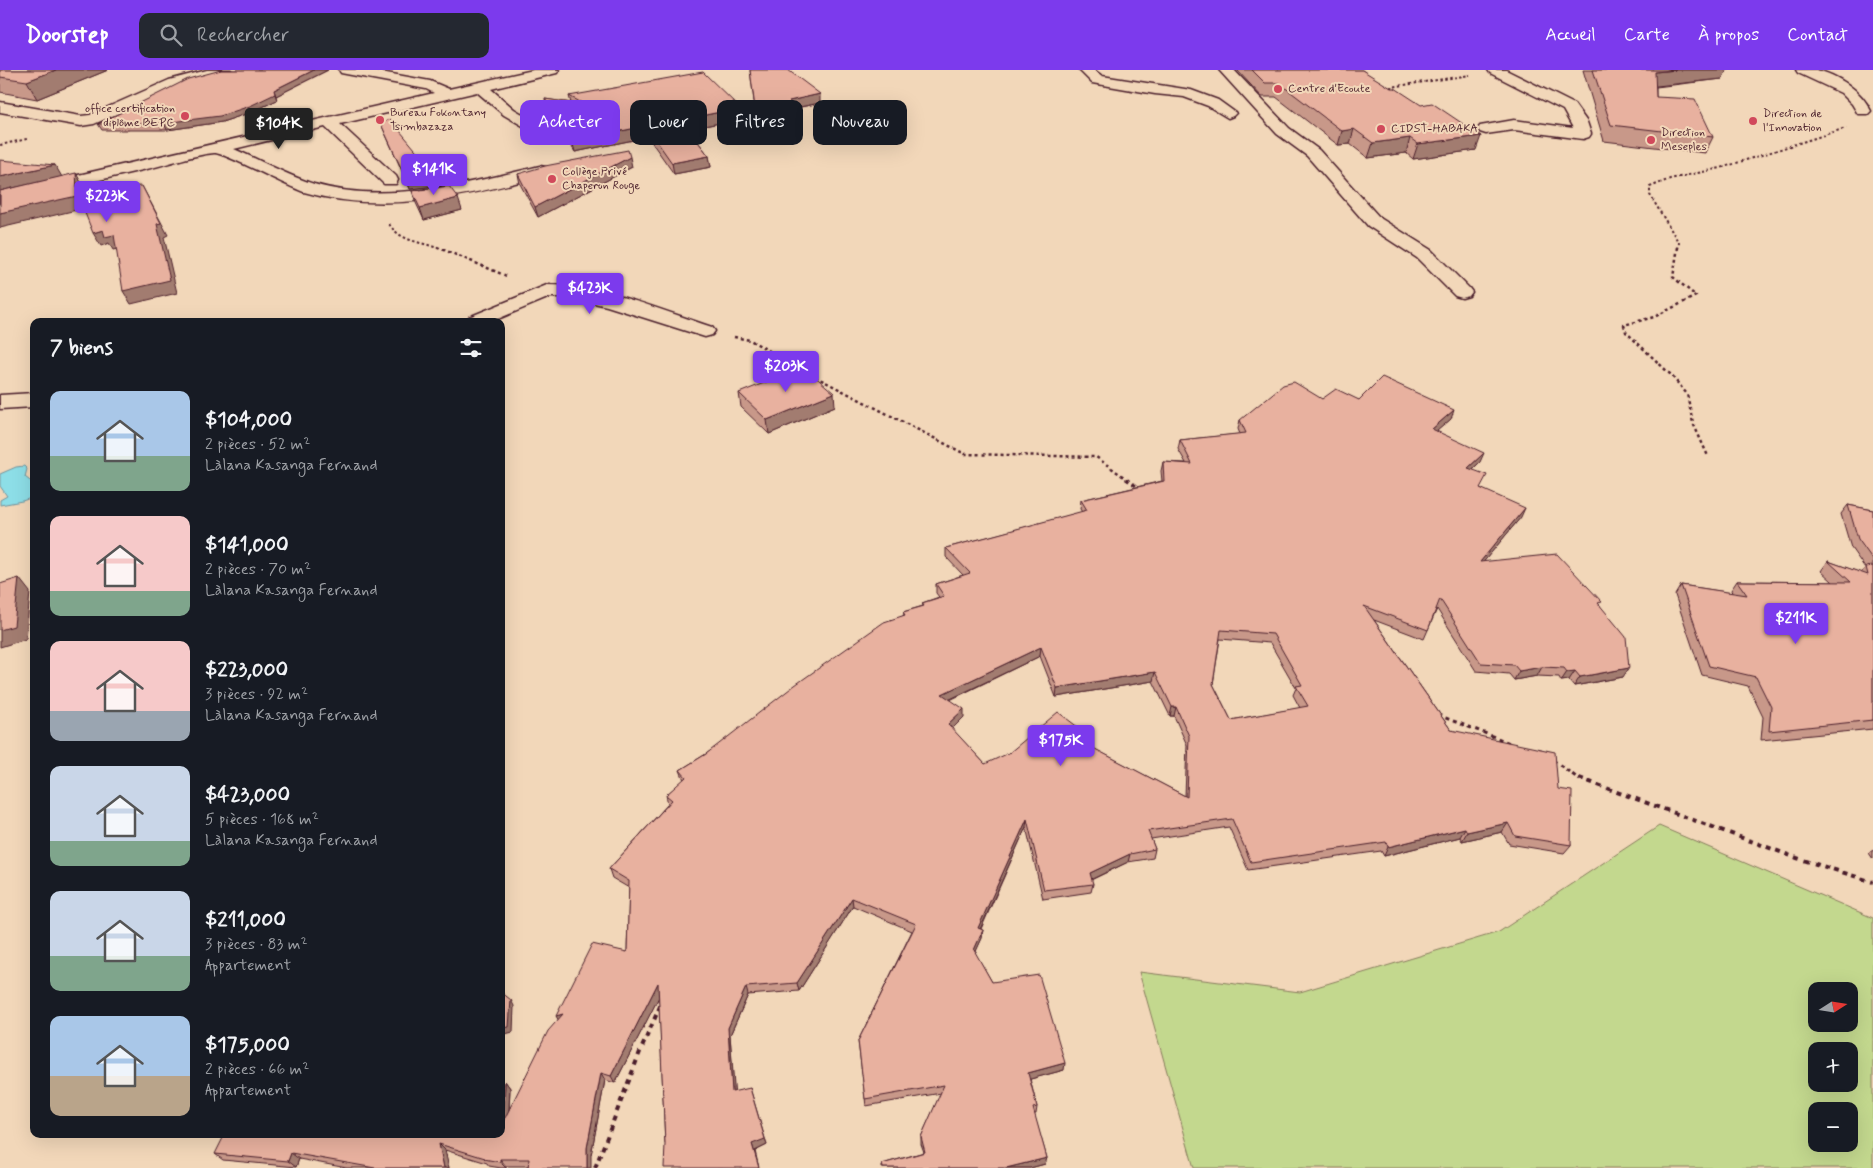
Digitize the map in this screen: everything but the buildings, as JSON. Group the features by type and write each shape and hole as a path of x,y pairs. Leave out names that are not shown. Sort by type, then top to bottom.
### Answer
{"street":[{"path":"0,107 82,121 94,119 174,83 224,70"},
{"path":"346,70 430,85 447,94"},
{"path":"0,198 552,70"},
{"path":"1086,70 1097,80 1155,90 1186,93 1213,103 1228,113"},
{"path":"1226,70 1283,131 1313,153 1374,222 1424,254 1462,292"},
{"path":"1803,70 1838,86 1857,98 1863,111"},
{"path":"1486,129 1514,125 1583,134 1579,122 1569,108 1496,71"},
{"path":"479,86 509,112 520,119"},
{"path":"60,116 85,104"},
{"path":"329,122 390,180"},
{"path":"218,148 310,188 345,196 417,195 505,182 540,171"},
{"path":"483,318 547,291 567,291 614,302 705,330"},
{"path":"0,402 30,400"}],"path":[{"path":"1383,91 1386,88 1496,71"},
{"path":"1708,456 1693,423 1687,394 1670,374 1626,332 1624,325 1654,317 1696,296 1673,277 1679,243 1650,196 1650,187 1670,179 1721,168 1862,124 1863,111"},
{"path":"370,197 395,232 412,242 436,247 475,262 500,275 547,291"},
{"path":"705,330 750,340 890,416 945,442 965,454 1096,457 1141,490"},
{"path":"1432,713 1513,744"},
{"path":"1549,758 1558,762 1581,780 1797,858 1873,882"},
{"path":"595,1168 662,1001"}],"green space":[{"path":"1659,826 1873,918 1873,1168 1194,1168 1139,972 1300,992 1499,932"}],"water":[{"path":"24,466 27,469 25,477 30,481 30,498 0,505 0,500 7,496 0,486 0,474 16,467"}],"place":[{"name":"Centre d'Ecoute","path":"1278,89"},
{"name":"office certification diplôme BEPC","path":"185,116"},
{"name":"Bureau Fokontany Tsimbazaza","path":"380,120"},
{"name":"Direction de l'Innovation","path":"1753,121"},
{"name":"CIDST-HABAKA","path":"1381,129"},
{"name":"Direction Meseples","path":"1651,140"},
{"name":"Collège Privé Chaperon Rouge","path":"552,179"}]}
